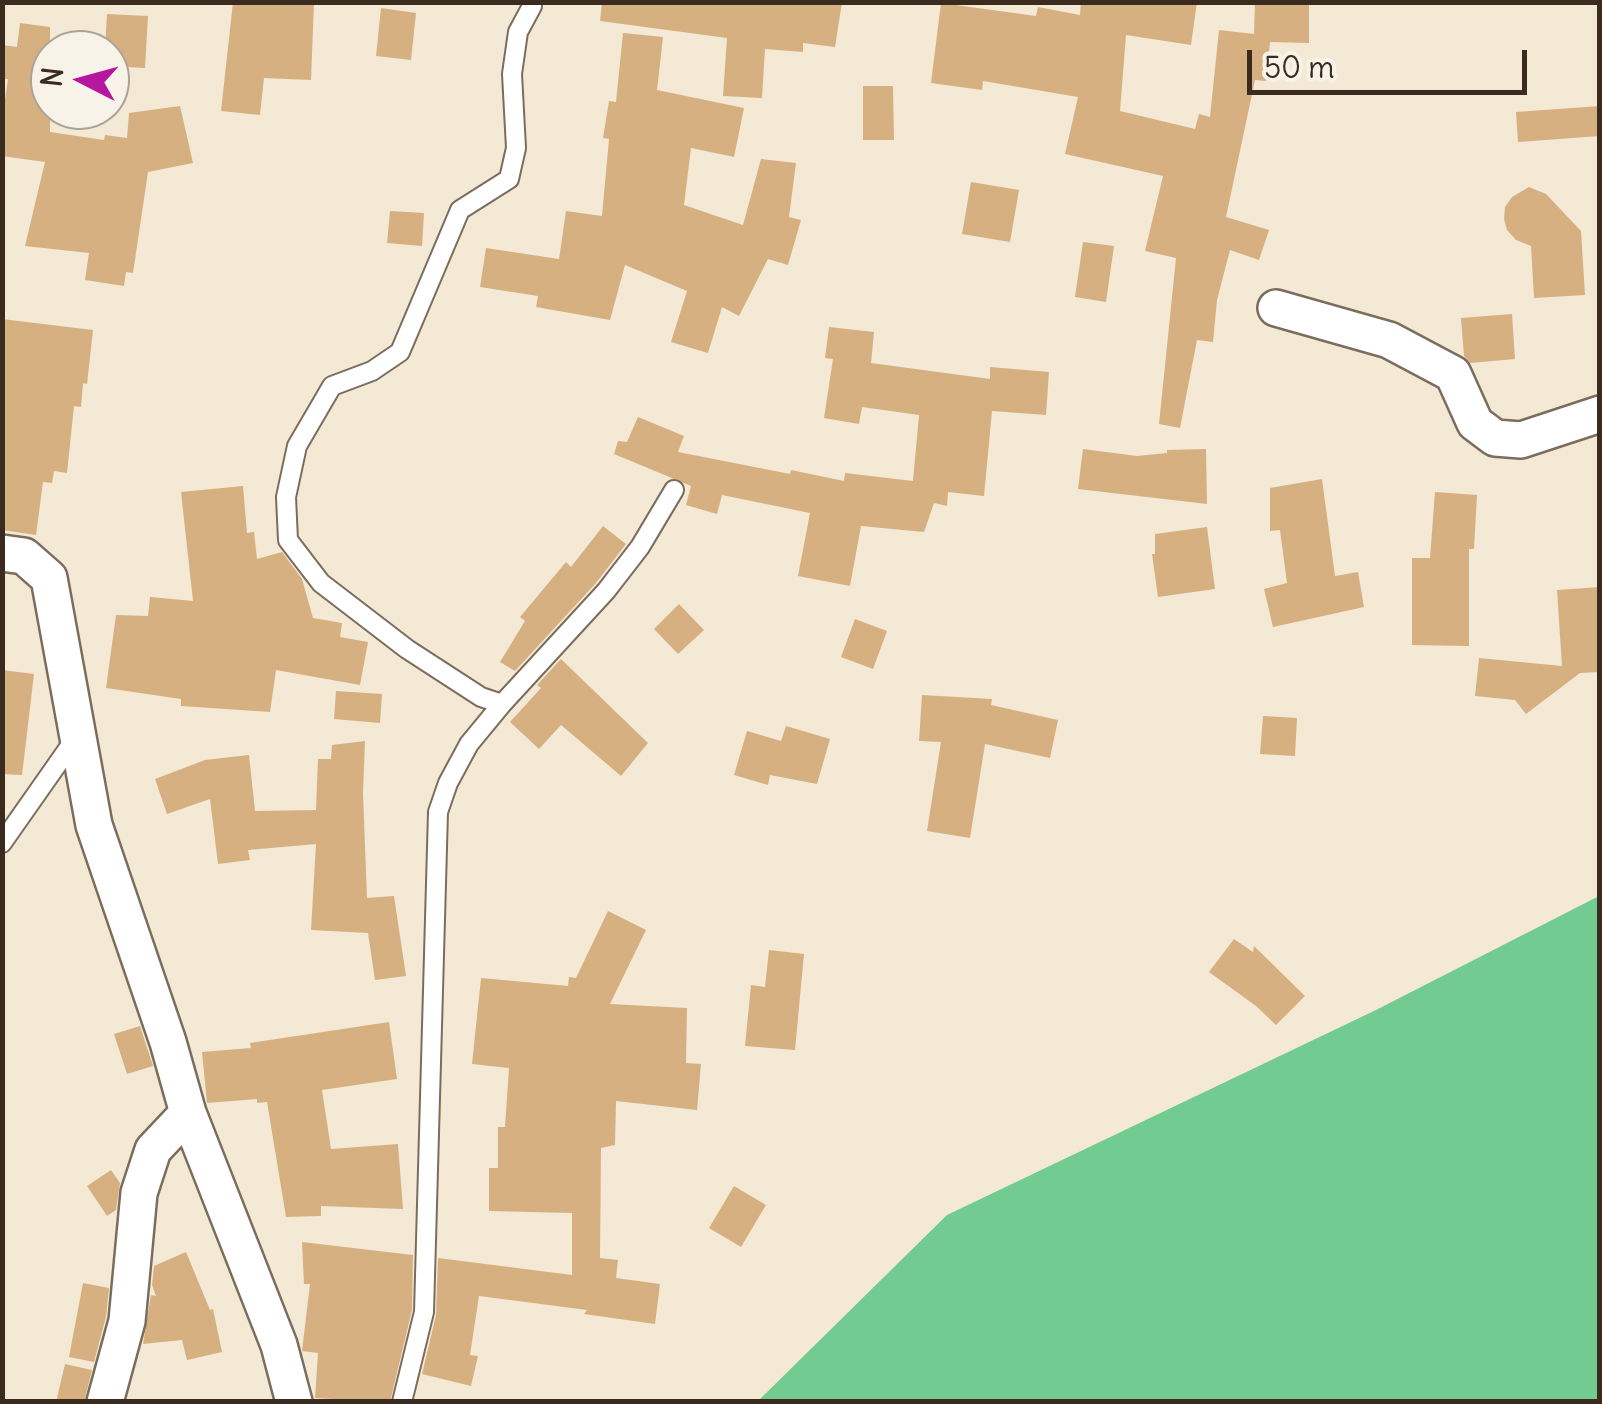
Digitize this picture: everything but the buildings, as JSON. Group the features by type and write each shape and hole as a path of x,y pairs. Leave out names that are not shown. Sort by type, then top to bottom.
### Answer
{"street":[{"path":"1276,308 1390,340 1453,374 1475,423 1495,438 1521,440 1600,414"},
{"path":"2,553 24,556 49,578 94,825 168,1042 188,1114 279,1346 294,1402"},
{"path":"105,1402 127,1321 140,1193 153,1150 188,1114"}],"lane":[{"path":"502,704 481,697 407,649 322,583 288,540 286,497 297,446 332,386 372,372 400,352 460,210 509,178 516,148 512,74 518,32 532,6"},
{"path":"402,1402 424,1312 438,812 469,744 606,591 640,547 674,490"},
{"path":"2,843 78,734"}],"green space":[{"path":"1599,896 1599,1401 758,1401 947,1215 1376,1010"}]}
